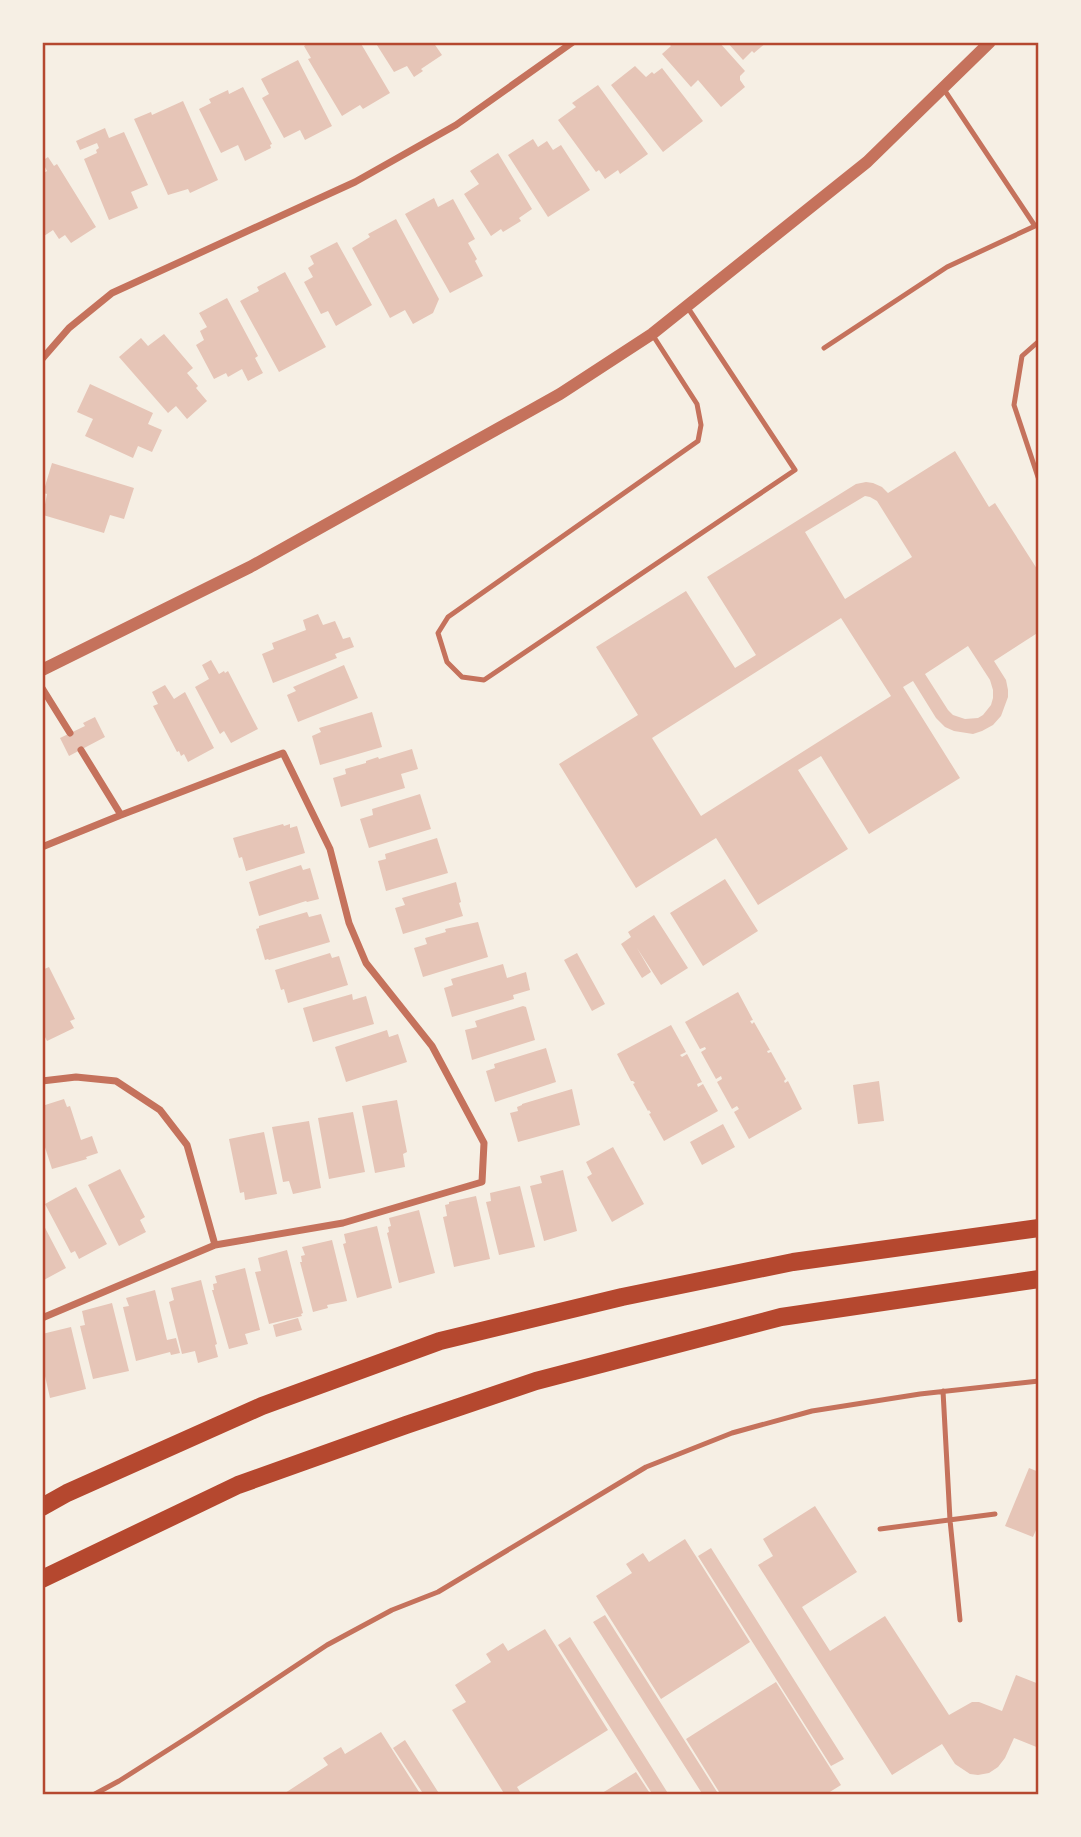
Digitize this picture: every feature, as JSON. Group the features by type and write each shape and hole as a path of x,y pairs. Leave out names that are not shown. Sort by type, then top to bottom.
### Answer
{"main road":[{"path":"42,1507 67,1493 262,1406 440,1341 622,1297 793,1262 1039,1228"},
{"path":"42,1579 238,1485 405,1424 536,1381 781,1317 1039,1279"}],"street":[{"path":"42,359 69,328 112,293 355,182 456,125 573,42"},
{"path":"42,670 262,561 560,394 652,334 867,162 990,42"},
{"path":"42,688 70,733"},
{"path":"80,750 121,815"},
{"path":"42,847 283,753 330,849 349,923 366,962 432,1046 484,1143 482,1182 343,1223 215,1245 42,1318"},
{"path":"42,1081 76,1077 116,1082 160,1110 187,1145 215,1245"}],"lane":[{"path":"943,88 1039,234"},
{"path":"824,348 947,267 1035,226"},
{"path":"652,334 697,404 701,425 698,441 448,617 438,633 447,662 462,677 484,680 795,470 687,305"},
{"path":"1039,341 1022,356 1014,405 1039,480"},
{"path":"93,1795 193,1734 327,1645 392,1611 438,1592 646,1467 732,1433 812,1411 943,1391 1039,1381"},
{"path":"943,1391 950,1520 960,1620"},
{"path":"880,1529 995,1514"}],"building":[{"path":"310,42 360,42 390,93 363,109 360,105 342,116 308,59 311,58 304,46"},
{"path":"375,42 433,42 442,55 414,77 407,66 394,72"},
{"path":"672,42 719,42 745,71 740,80 745,87 721,107 698,80 691,87 662,54"},
{"path":"727,42 767,42 743,60"},
{"path":"298,60 332,126 305,140 300,130 284,138 262,98 269,94 261,79"},
{"path":"635,66 646,77 662,68 703,121 663,152 611,85"},
{"path":"598,85 648,154 620,174 618,170 605,179 599,170 596,172 558,120 576,107 572,103"},
{"path":"243,87 272,144 271,148 245,161 238,145 221,153 199,109 211,103 209,99 228,90 229,94"},
{"path":"183,101 218,180 190,193 188,189 168,195 134,119 151,112 152,115"},
{"path":"105,128 109,138 124,132 148,185 131,192 138,208 109,220 84,159 97,153 97,143 80,150 76,141"},
{"path":"533,139 538,147 547,141 553,150 561,145 590,190 548,217 508,155"},
{"path":"498,153 532,209 519,218 521,221 491,236 464,194 479,184 470,171"},
{"path":"48,157 54,166 57,164 96,227 71,243 65,235 59,239 53,230 44,236 42,233 42,174 47,171 42,161"},
{"path":"434,198 438,207 453,199 475,239 468,243 483,276 450,293 405,214"},
{"path":"396,219 439,299 433,313 413,324 405,310 390,318 352,248 370,237 368,234"},
{"path":"337,242 372,305 336,326 328,311 321,314 304,282 313,277 308,268 314,264 310,256"},
{"path":"285,272 326,347 279,372 240,301 259,291 257,287"},
{"path":"227,298 258,356 255,358 263,373 248,381 242,369 228,377 226,373 214,379 196,345 204,340 200,331 207,327 199,313"},
{"path":"164,334 193,368 187,373 207,401 187,419 176,406 168,413 119,357 141,338 148,346"},
{"path":"90,384 153,413 148,424 162,430 152,452 138,446 133,458 85,436 93,419 77,412"},
{"path":"955,451 989,507 995,503 1039,572 1039,632 994,661 1006,680 1008,690 1001,716 993,725 973,734 954,731 936,718 913,681 903,687 960,778 869,834 821,756 798,770 848,849 758,905 716,838 636,888 559,764 638,715 596,647 686,591 735,668 756,655 707,577 856,484 873,483 888,493","holes":["865,496 877,501 912,557 845,599 805,532","841,618 891,696 701,816 652,738","968,646 990,680 993,690 991,705 978,718 965,719 953,715 925,674"]},
{"path":"52,463 134,488 124,519 110,515 104,533 43,515 47,494 43,493"},
{"path":"318,614 323,625 335,621 343,639 350,637 354,647 335,654 337,658 273,683 262,654 274,649 272,643 306,630 303,620"},
{"path":"211,660 219,674 228,671 258,729 231,743 224,731 220,734 195,687 209,679 202,665"},
{"path":"344,665 358,698 298,722 287,695 296,691 293,687"},
{"path":"165,685 174,699 185,692 214,748 188,762 184,754 181,756 179,751 177,752 153,706 158,704 152,692"},
{"path":"372,712 382,747 320,765 312,736 321,732 319,728"},
{"path":"95,717 105,737 69,756 60,738 85,726 83,723"},
{"path":"412,749 418,769 401,774 405,788 341,807 333,778 346,774 345,769 366,761"},
{"path":"420,794 431,829 369,848 360,819 373,815 372,809"},
{"path":"290,824 290,828 297,826 305,853 246,871 233,838"},
{"path":"437,838 448,873 386,891 378,861 386,859 385,854"},
{"path":"301,865 303,870 310,868 319,899 259,916 249,882"},
{"path":"725,879 758,931 703,966 670,913"},
{"path":"456,882 463,916 403,934 395,908 405,905 402,898"},
{"path":"307,912 309,917 321,914 330,942 265,960 256,929"},
{"path":"654,915 688,968 661,985 637,948 651,972 642,978 621,944 631,937 628,932"},
{"path":"478,922 488,957 423,977 414,948 427,944 425,938 446,932 445,929"},
{"path":"330,953 332,958 339,956 348,985 288,1003 275,970"},
{"path":"577,953 605,1004 592,1011 564,960"},
{"path":"503,964 507,978 526,972 530,990 513,995 514,999 452,1017 444,988 453,985 451,979"},
{"path":"49,967 75,1019 70,1021 74,1028 47,1041 42,1031 42,970"},
{"path":"738,992 753,1020 750,1021 752,1024 754,1022 770,1050 768,1053 771,1052 786,1079 785,1083 788,1081 802,1109 749,1139 734,1112 739,1109 737,1106 732,1109 717,1082 722,1079 721,1076 716,1079 701,1052 705,1047 700,1049 685,1022"},
{"path":"352,994 353,1000 366,996 374,1024 313,1042 303,1008"},
{"path":"526,1007 535,1040 472,1060 465,1030 477,1027 475,1021"},
{"path":"671,1025 686,1052 680,1055 682,1057 687,1054 702,1082 697,1084 698,1087 703,1084 718,1111 664,1141 617,1054"},
{"path":"387,1030 389,1037 398,1034 407,1062 346,1082 335,1047"},
{"path":"546,1048 556,1082 495,1102 486,1071 495,1068 494,1064"},
{"path":"879,1081 884,1121 858,1124 853,1085"},
{"path":"572,1089 580,1125 518,1142 510,1113 518,1111 517,1107 522,1104"},
{"path":"64,1099 67,1107 70,1106 81,1140 92,1136 98,1153 52,1169 42,1138 42,1106"},
{"path":"397,1100 407,1152 403,1154 405,1167 375,1173 362,1106"},
{"path":"353,1112 365,1172 329,1179 318,1118"},
{"path":"309,1121 321,1188 293,1194 289,1181 283,1182 272,1127"},
{"path":"723,1124 735,1147 702,1165 690,1142"},
{"path":"264,1132 277,1194 245,1200 244,1192 240,1193 229,1139"},
{"path":"613,1147 644,1204 612,1222 587,1177 592,1174 586,1162"},
{"path":"120,1169 145,1217 140,1220 146,1232 119,1246 88,1185"},
{"path":"563,1170 577,1231 544,1241 530,1186 542,1183 540,1176"},
{"path":"520,1186 535,1247 499,1255 486,1202 491,1201 490,1193"},
{"path":"76,1187 107,1244 79,1259 75,1251 71,1253 45,1204"},
{"path":"476,1196 490,1259 454,1267 443,1217 447,1216 445,1205"},
{"path":"419,1210 435,1273 399,1283 387,1233 388,1227 391,1226 389,1218"},
{"path":"42,1222 66,1268 42,1281"},
{"path":"377,1226 392,1288 357,1298 343,1244 346,1243 344,1234"},
{"path":"332,1240 347,1301 327,1305 328,1308 313,1312 300,1262 301,1256 305,1255 302,1247"},
{"path":"287,1250 303,1313 302,1316 269,1324 255,1272 261,1271 258,1258"},
{"path":"245,1268 260,1330 245,1334 248,1344 229,1349 212,1290 213,1284 217,1283 215,1276"},
{"path":"201,1280 218,1357 198,1363 195,1351 182,1354 169,1302 174,1300 171,1288"},
{"path":"155,1290 167,1340 176,1338 180,1353 171,1355 170,1352 136,1361 123,1307 129,1306 126,1298"},
{"path":"112,1303 129,1371 93,1379 80,1326 85,1325 82,1311"},
{"path":"298,1318 302,1330 276,1337 273,1325"},
{"path":"71,1327 86,1389 50,1398 42,1363 42,1334"},
{"path":"1029,1468 1039,1472 1039,1523 1033,1537 1005,1526"},
{"path":"815,1506 857,1572 802,1607 830,1651 885,1616 949,1715 972,1702 1002,1711 1016,1675 1039,1684 1039,1748 1014,1738 998,1767 989,1773 978,1775 970,1774 955,1764 942,1744 892,1775 758,1565 773,1556 763,1539"},
{"path":"685,1539 750,1642 661,1699 596,1596 632,1573 626,1564 643,1553 649,1562"},
{"path":"711,1548 844,1759 831,1766 698,1556"},
{"path":"605,1615 719,1795 703,1795 593,1622"},
{"path":"545,1629 608,1730 517,1787 522,1795 505,1795 452,1710 466,1702 455,1685 491,1662 486,1654 503,1643 508,1651"},
{"path":"570,1637 669,1795 653,1795 558,1645"},
{"path":"776,1682 841,1785 825,1795 721,1795 686,1739"},
{"path":"381,1732 421,1795 282,1795 328,1765 323,1758 341,1747 345,1754"},
{"path":"405,1740 440,1795 424,1795 393,1748"},
{"path":"636,1772 651,1795 599,1795"}]}
